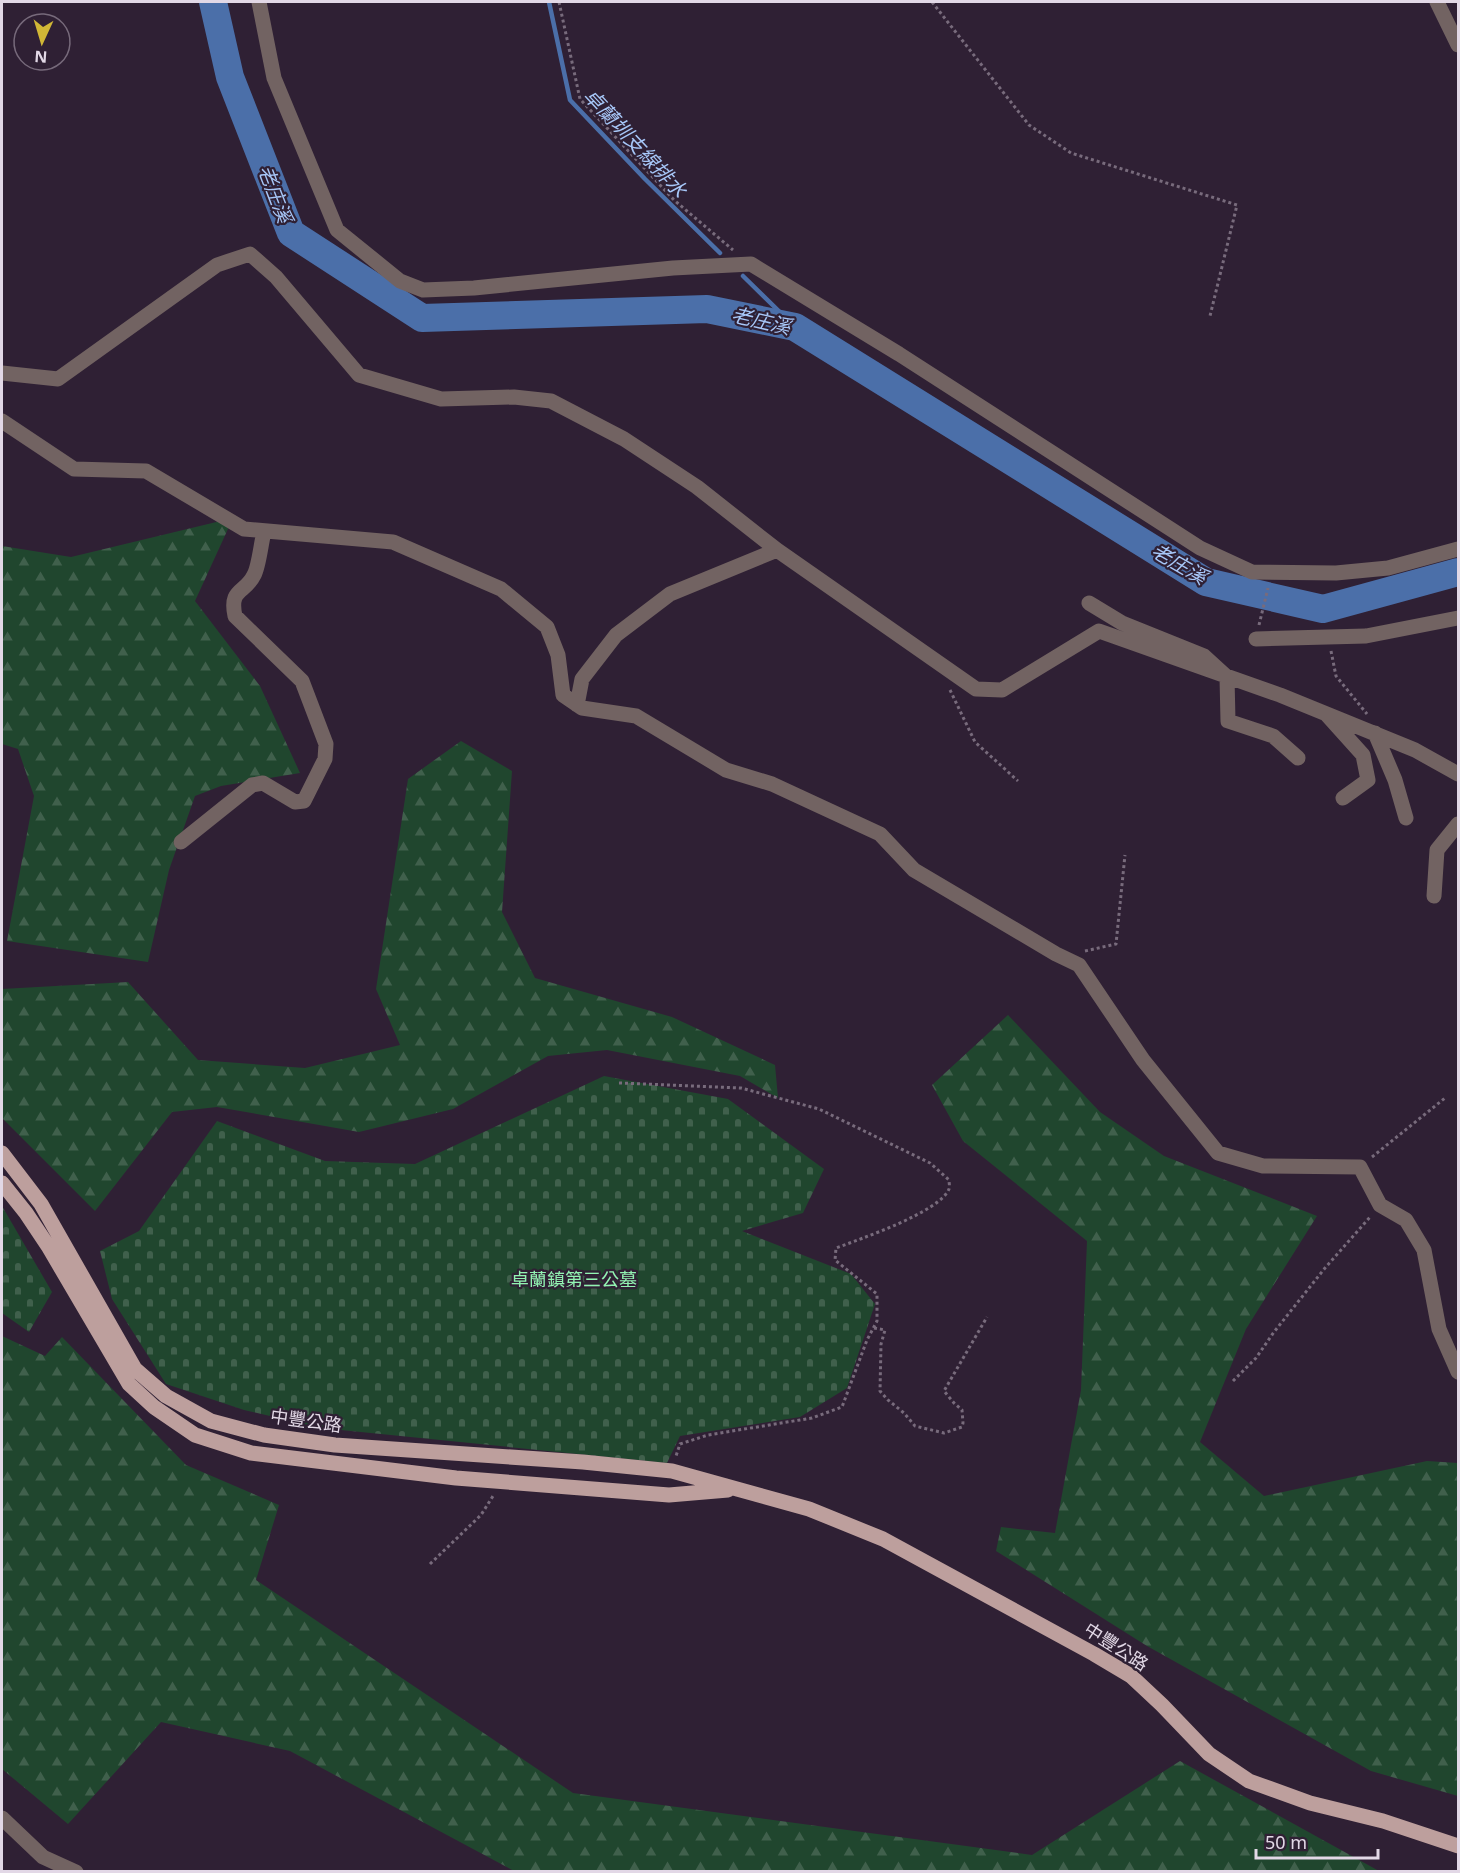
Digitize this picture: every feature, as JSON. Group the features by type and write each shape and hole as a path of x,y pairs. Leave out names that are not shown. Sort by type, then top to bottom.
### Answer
{"main road":[{"name":"中豐公路","path":"2,1153 41,1204 135,1369 166,1396 211,1421 264,1435 335,1445 583,1462 672,1471 809,1509 883,1539 1131,1676 1209,1754 1249,1781 1311,1803 1383,1821 1458,1846"},
{"name":"中豐公路","path":"2,1183 48,1245 129,1384 154,1407 195,1435 251,1453 444,1477 669,1494 740,1489"}],"street":[{"path":"259,2 274,78 337,230 400,281 423,290 474,288 673,268 751,264 899,354 1200,548 1252,572 1336,573 1388,568 1458,549"},
{"path":"1437,2 1458,45"},
{"path":"2,374 58,379 217,265 250,254 276,277 359,375 441,399 514,397 551,401 624,439 697,487 777,550 976,689 1002,690 1099,631 1280,695 1415,750 1458,774"},
{"path":"2,422 74,469 146,471 244,529 393,542 501,590 547,627 558,655 563,695 577,705 582,708 636,716 726,770 772,784 880,834 914,870 1079,965 1143,1060 1218,1153 1263,1166 1360,1167 1380,1205 1406,1220 1424,1250 1439,1329 1458,1372"},
{"path":"181,842 252,785 263,783 295,802 304,801 325,759 326,744 302,681 236,616 233,607 234,598 254,575 264,532"},
{"path":"577,705 582,679 616,635 670,594 777,550"},
{"path":"1089,603 1122,623 1204,656 1227,677 1228,720 1273,736 1298,758"},
{"path":"1256,639 1366,636 1458,618"},
{"path":"1325,713 1363,756 1368,780 1343,798"},
{"path":"1381,736 1406,818"},
{"path":"1434,896 1437,850 1458,824"},
{"path":"2,1818 44,1857 76,1872"}],"path":[{"path":"559,2 580,99 674,200 751,264"},
{"path":"932,2 1029,125 1071,153 1237,205 1210,316"},
{"path":"1256,639 1272,572"},
{"path":"1329,638 1336,676 1381,736"},
{"path":"937,661 975,742 1018,781"},
{"path":"1069,961 1084,952 1116,944 1125,855"},
{"path":"619,1083 741,1088 819,1110 930,1163 949,1180 949,1189 939,1200 916,1216 836,1248 835,1260 877,1294 877,1321 842,1407 812,1418 708,1435 680,1444 672,1471"},
{"path":"1360,1167 1445,1098"},
{"path":"1233,1381 1256,1358 1325,1268 1380,1205"},
{"path":"874,1328 885,1330 881,1344 880,1391 915,1426 944,1433 962,1427 963,1423 962,1410 944,1390 987,1317"},
{"path":"430,1564 481,1515 502,1482"}],"green space":[{"path":"233,518 195,601 260,686 300,773 221,786 195,796 169,870 148,962 7,941 34,796 18,749 2,744 2,546 71,557"},
{"path":"461,741 512,771 502,912 535,978 672,1017 775,1065 778,1098 740,1076 607,1050 548,1056 453,1109 359,1132 217,1107 172,1112 95,1211 2,1118 2,989 128,982 198,1060 305,1068 400,1045 376,989 408,779"},
{"path":"1008,1015 1100,1112 1164,1156 1317,1216 1246,1329 1200,1442 1264,1496 1427,1461 1458,1463 1458,1796 1371,1771 1147,1646 996,1551 1001,1527 1055,1533 1081,1390 1087,1241 963,1141 932,1085"},
{"name":"卓蘭鎮第三公墓","path":"604,1076 728,1099 824,1169 803,1213 742,1231 851,1274 875,1304 847,1388 800,1417 680,1436 667,1463 321,1428 244,1410 166,1384 112,1299 100,1251 139,1231 217,1121 325,1161 415,1164"},
{"path":"2,1206 52,1292 29,1332 2,1313"},
{"path":"2,1336 45,1356 62,1337 186,1465 279,1505 256,1580 573,1793 1032,1855 1180,1761 1379,1871 514,1871 290,1751 161,1722 68,1824 2,1769"}],"waterway":[{"name":"老庄溪","path":"213,2 230,77 291,233 422,318 707,309 795,327 1206,582 1323,609 1458,572"},
{"name":"卓蘭圳支線排水","path":"549,2 570,100 720,253"},
{"path":"743,276 795,327"}]}
